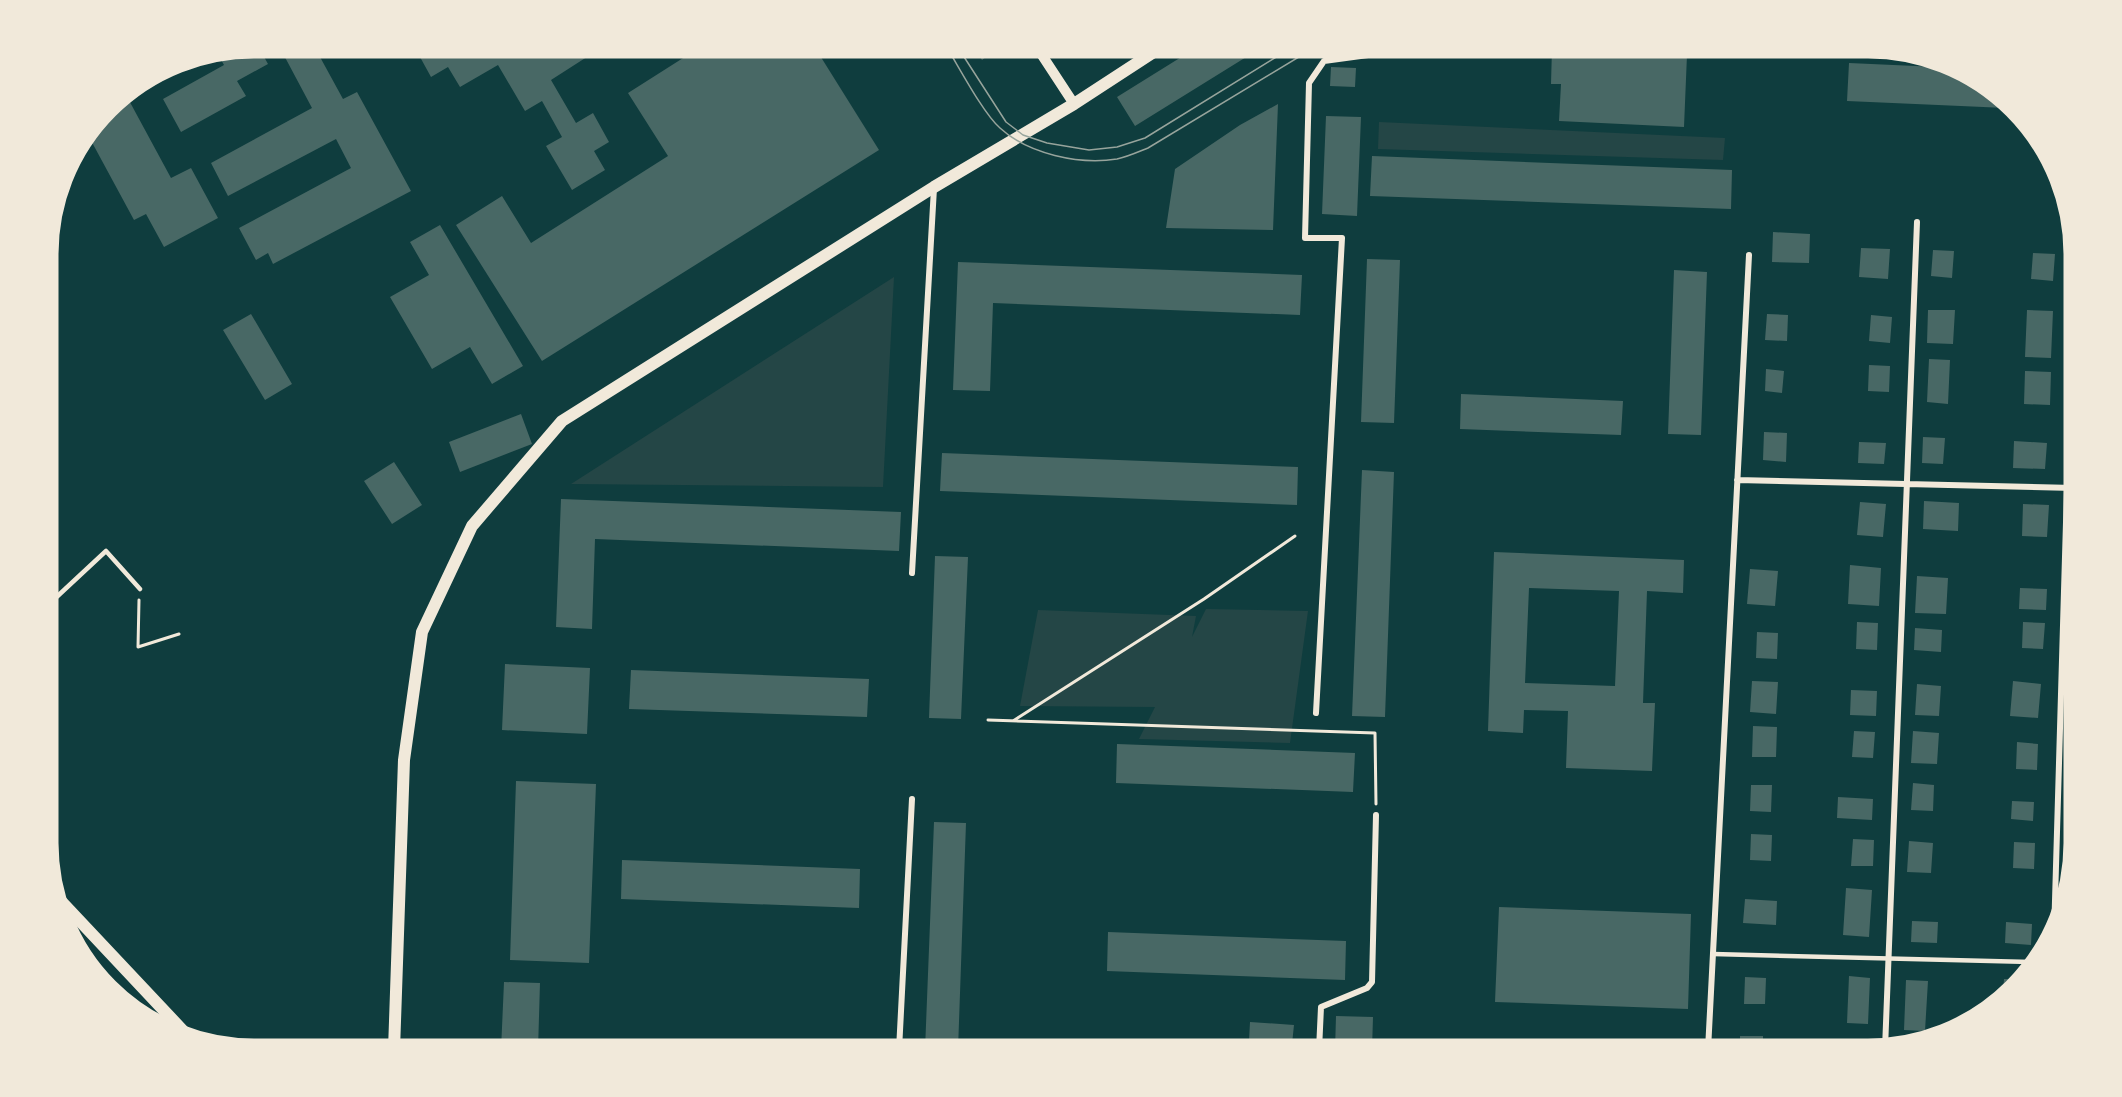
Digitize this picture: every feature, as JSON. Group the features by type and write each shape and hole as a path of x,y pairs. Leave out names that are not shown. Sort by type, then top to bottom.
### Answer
{"main road":[{"path":"394,1040 404,760 422,632 472,526 562,421 934,187 1074,104 1146,57"},
{"path":"69,909 177,1024"}],"street":[{"path":"1043,57 1074,104"},
{"path":"1316,713 1342,238 1305,238 1309,83 1324,61 1353,57"},
{"path":"912,573 934,187"},
{"path":"1885,1039 1917,222"},
{"path":"1708,1040 1749,255"},
{"path":"1737,480 2065,488"},
{"path":"2055,907 2065,646"},
{"path":"900,1040 912,799"},
{"path":"1319,1040 1321,1007 1367,988 1372,982 1376,815"}],"lane":[{"path":"57,597 106,551 140,589"},
{"path":"1712,954 2025,962"}],"path":[{"path":"1012,722 1204,599 1295,536"},
{"path":"140,589 138,647 179,634"},
{"path":"988,720 1375,733 1376,815"}],"shaded area":[{"path":"1379,122 1725,138 1723,160 1378,149"},
{"path":"894,277 883,487 571,484"},
{"path":"1206,609 1308,611 1290,743 1139,739 1155,707 1020,706 1038,610 1196,616 1192,637"}],"building":[{"path":"254,57 264,57 268,64 237,81 246,96 181,132 163,99 224,65 221,60"},
{"path":"285,57 320,57 343,99 357,92 411,191 273,264 268,253 256,260 239,228 351,168 336,139 228,196 211,163 312,108"},
{"path":"420,57 587,57 551,80 576,123 593,113 609,142 594,151 605,170 572,190 546,146 562,137 542,101 525,111 498,65 460,87 448,67 431,77"},
{"path":"685,57 821,57 879,150 542,361 456,225 502,196 531,243 668,156 628,93"},
{"path":"1181,57 1246,57 1135,126 1117,97"},
{"path":"1552,57 1687,57 1684,127 1559,121 1561,84 1551,84"},
{"path":"1849,63 1932,67 1967,83 1999,108 1847,101"},
{"path":"1331,67 1356,68 1355,87 1330,86"},
{"path":"130,102 171,178 191,168 218,218 164,247 146,214 134,220 92,142 106,124"},
{"path":"1278,104 1273,230 1166,228 1175,169 1240,125"},
{"path":"1326,116 1361,117 1357,216 1322,214"},
{"path":"1372,156 1732,170 1731,209 1370,196"},
{"path":"440,225 523,366 492,384 470,347 432,369 390,297 429,275 410,242"},
{"path":"1773,232 1810,234 1809,263 1772,262"},
{"path":"1861,248 1890,249 1888,279 1859,277"},
{"path":"1933,250 1954,251 1952,278 1931,276"},
{"path":"2033,253 2055,254 2053,281 2031,279"},
{"path":"1367,259 1400,260 1394,423 1361,422"},
{"path":"958,262 1302,275 1300,315 993,303 990,391 953,390"},
{"path":"1674,270 1707,272 1701,435 1668,434"},
{"path":"1928,310 1955,310 1953,344 1927,343"},
{"path":"2027,310 2053,311 2051,358 2025,357"},
{"path":"251,314 292,384 265,400 223,330"},
{"path":"1767,314 1788,315 1787,341 1765,340"},
{"path":"1871,315 1892,317 1890,343 1869,341"},
{"path":"1929,359 1950,360 1948,404 1927,402"},
{"path":"1869,365 1890,366 1889,392 1868,391"},
{"path":"1766,369 1784,371 1782,393 1765,391"},
{"path":"2025,371 2051,372 2050,405 2024,404"},
{"path":"1461,394 1623,401 1621,435 1460,429"},
{"path":"521,414 532,444 460,472 449,442"},
{"path":"1764,432 1787,433 1786,462 1763,460"},
{"path":"1923,437 1945,438 1943,464 1922,463"},
{"path":"2014,441 2047,443 2045,469 2013,468"},
{"path":"1859,442 1886,443 1884,464 1858,463"},
{"path":"942,453 1298,467 1297,505 940,491"},
{"path":"394,462 422,505 392,524 364,481"},
{"path":"1362,470 1394,472 1385,717 1352,716"},
{"path":"561,499 901,512 899,551 595,539 592,629 556,627"},
{"path":"1924,501 1959,503 1958,531 1923,529"},
{"path":"1860,502 1886,504 1883,537 1857,535"},
{"path":"2023,504 2049,505 2047,537 2022,536"},
{"path":"1494,552 1684,560 1683,593 1647,591 1643,703 1655,703 1652,771 1566,768 1568,711 1524,710 1523,733 1488,731","holes":["1529,588 1619,591 1615,686 1525,683"]},
{"path":"935,556 968,557 961,719 929,718"},
{"path":"1850,565 1881,568 1879,606 1848,604"},
{"path":"1750,569 1778,571 1775,606 1747,604"},
{"path":"1917,576 1948,578 1946,614 1915,613"},
{"path":"2020,588 2047,589 2046,610 2019,609"},
{"path":"1857,622 1878,623 1877,650 1856,649"},
{"path":"2023,622 2045,623 2043,649 2022,648"},
{"path":"1915,628 1942,630 1941,652 1914,650"},
{"path":"1757,632 1778,633 1777,659 1756,658"},
{"path":"505,664 590,668 587,734 502,730"},
{"path":"631,670 869,679 867,717 629,709"},
{"path":"1752,681 1778,682 1776,714 1750,712"},
{"path":"2013,681 2041,684 2038,718 2010,716"},
{"path":"1917,684 1941,686 1939,716 1915,715"},
{"path":"1851,690 1877,691 1876,716 1850,715"},
{"path":"1753,726 1777,727 1776,757 1752,757"},
{"path":"1854,731 1875,732 1873,758 1852,757"},
{"path":"1913,731 1939,733 1937,764 1911,763"},
{"path":"2017,742 2038,744 2037,770 2016,769"},
{"path":"1117,744 1355,753 1353,792 1116,783"},
{"path":"516,781 596,784 589,963 510,960"},
{"path":"1913,783 1934,785 1933,811 1911,810"},
{"path":"1751,785 1772,785 1771,812 1750,811"},
{"path":"1838,797 1873,799 1872,820 1837,818"},
{"path":"2012,801 2034,802 2033,821 2011,819"},
{"path":"934,822 966,823 958,1040 925,1040"},
{"path":"1751,834 1772,835 1771,861 1750,860"},
{"path":"1853,839 1874,840 1873,866 1851,866"},
{"path":"1909,841 1933,843 1931,873 1907,872"},
{"path":"2014,842 2035,843 2034,869 2013,868"},
{"path":"622,860 860,869 859,908 621,899"},
{"path":"1846,888 1872,890 1869,937 1843,935"},
{"path":"1745,899 1777,901 1776,925 1743,923"},
{"path":"1499,907 1691,914 1688,1009 1495,1002"},
{"path":"1912,921 1938,922 1937,943 1911,942"},
{"path":"2006,922 2032,924 2031,945 2005,943"},
{"path":"1108,932 1346,941 1345,980 1107,971"},
{"path":"1849,976 1870,978 1868,1024 1847,1023"},
{"path":"1745,977 1766,978 1765,1004 1744,1004"},
{"path":"1906,980 1928,981 1925,1031 1904,1030"},
{"path":"504,982 540,983 538,1040 501,1040"},
{"path":"1336,1016 1373,1017 1372,1040 1335,1040"},
{"path":"1250,1022 1294,1025 1292,1040 1249,1040"},
{"path":"1740,1036 1763,1036 1763,1040 1740,1040"}],"tram line":[{"path":"953,57 986,112 1000,128 1025,145 1039,151 1055,156 1087,160 1121,158 1148,148 1299,57"},
{"path":"964,57 1006,122 1023,135 1047,143 1089,150 1117,147 1145,138 1276,57"}]}
